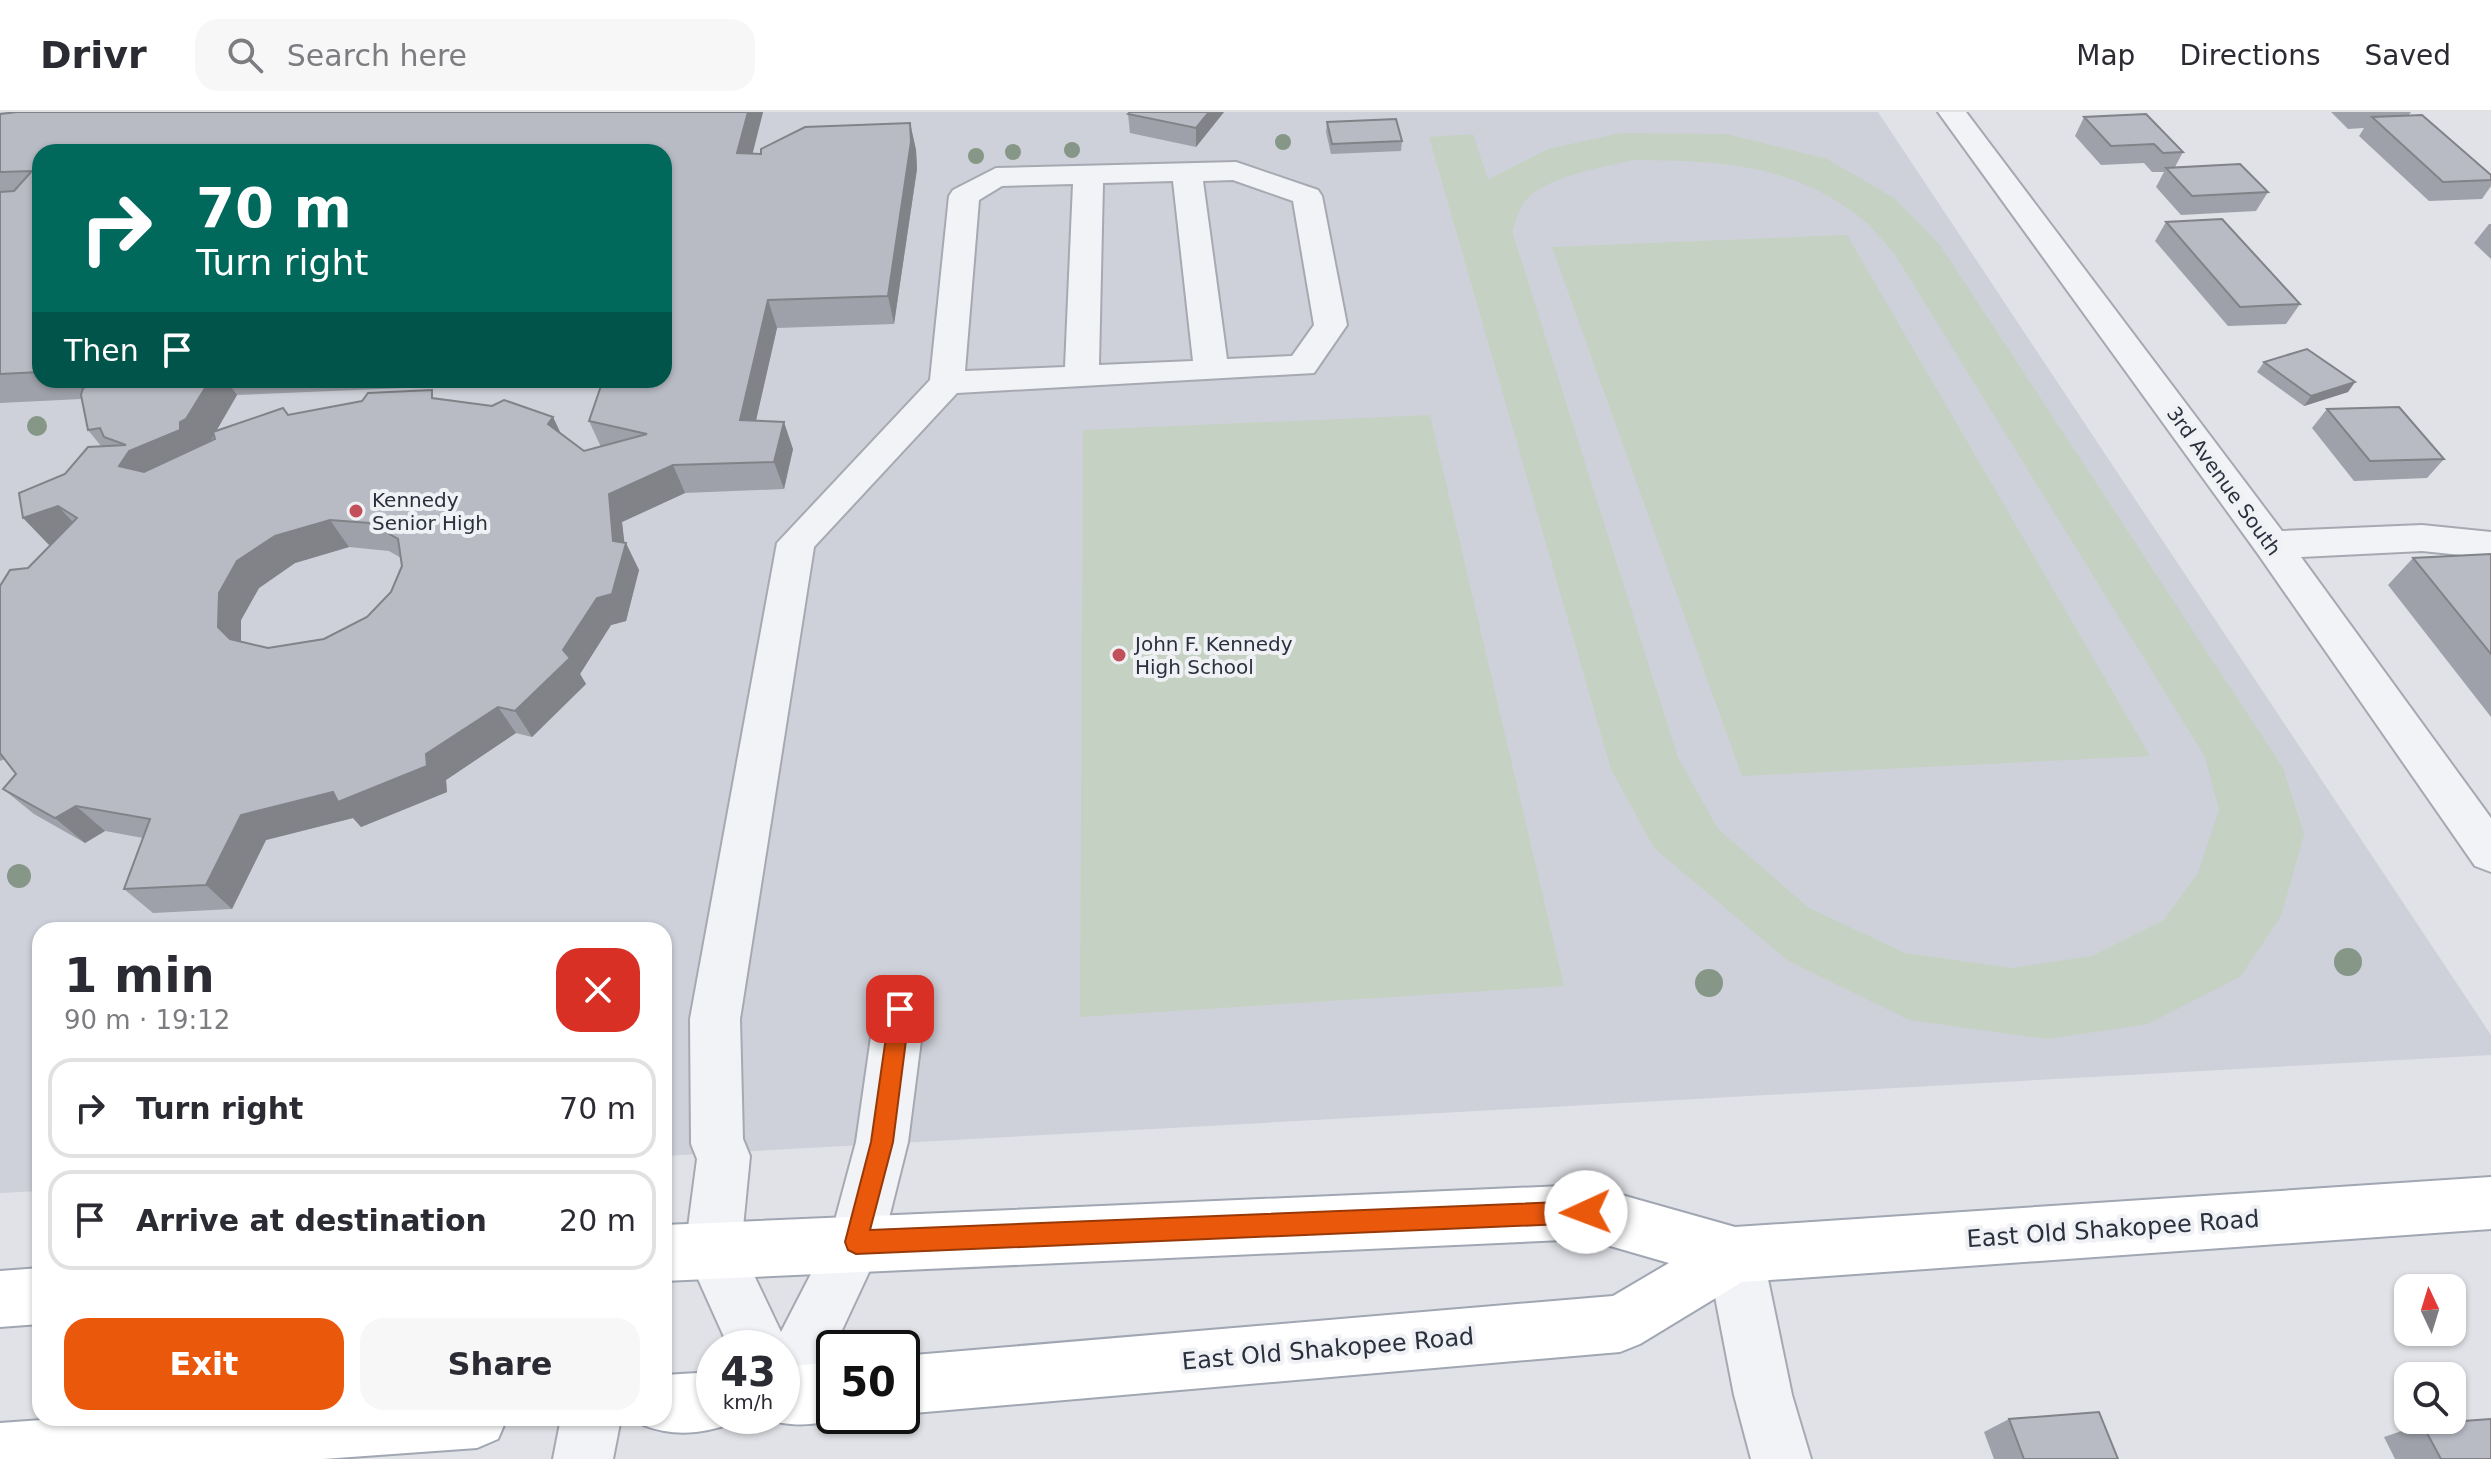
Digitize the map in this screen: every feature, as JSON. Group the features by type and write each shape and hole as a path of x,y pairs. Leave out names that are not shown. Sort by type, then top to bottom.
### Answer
{"main road":[{"name":"East Old Shakopee Road","path":"688,1252 856,1242 1586,1212 1735,1255 2491,1203"},
{"name":"East Old Shakopee Road","path":"920,1383 1620,1324 1735,1255"},
{"path":"0,1299 32,1297"},
{"path":"672,1404 696,1402"},
{"path":"0,1453 368,1426"}],"street":[{"name":"3rd Avenue South","path":"1952,112 2272,545 2491,853"},
{"path":"746,1330 688,1252 724,1156 717,1144 715,1019 796,543 947,383 964,196 996,177 1236,171 1307,196 1331,325 1302,366 947,383"},
{"path":"1187,172 1211,370"},
{"path":"1082,376 1088,174"},
{"path":"2272,545 2422,538 2491,545"},
{"path":"800,1357 856,1242 882,1142 900,1009"},
{"path":"1735,1255 1763,1395 1781,1459"},
{"path":"583,1459 589,1426"}],"shaded area":[{"name":"John F. Kennedy High School","path":"0,112 1878,112 2491,1035 2491,1055 672,1156 672,922 32,922 32,1191 0,1193"}],"green space":[{"path":"1621,133 1726,134 1827,159 1894,198 1940,245 2283,768 2304,834 2281,916 2240,977 2148,1024 2047,1039 1909,1020 1787,960 1654,848 1611,769 1429,137 1473,134 1488,180 1548,149","holes":["1634,160 1722,164 1776,174 1803,184 1856,214 1894,253 2205,757 2219,810 2198,873 2164,920 2092,956 2012,968 1905,953 1809,908 1718,829 1678,758 1512,231 1519,211 1534,192 1576,174"]},
{"path":"1847,235 2150,756 1742,776 1552,247"},
{"path":"1430,415 1564,986 1080,1017 1083,430"}],"building":[{"name":"Kennedy Senior High","path":"17,112 748,112 737,153 761,154 761,149 805,127 910,123 911,142 888,296 768,300 740,420 784,422 774,462 673,465 609,494 613,541 626,543 612,594 597,598 563,650 570,658 515,711 498,707 426,754 427,766 338,802 333,792 241,815 206,885 124,889 150,819 76,806 55,818 3,789 16,774 0,753 0,586 10,570 28,568 77,518 58,506 23,518 19,493 65,474 88,447 126,445 104,437 100,428 88,430 81,395 83,388 205,388 186,419 180,422 180,430 129,451 119,466 144,472 215,439 213,432 283,408 288,415 362,401 368,393 432,390 432,398 492,406 504,400 553,417 548,424 584,451 647,434 589,421 600,388 672,388 672,144 32,144 32,171 0,172 0,114","holes":["330,520 370,523 398,539 402,566 391,592 367,617 324,639 268,648 230,639 218,627 219,593 237,561 275,536"]},
{"path":"1209,112 1196,128 1128,114"},
{"path":"2146,114 2183,152 2163,153 2154,144 2111,146 2084,117"},
{"path":"2422,115 2491,175 2491,180 2443,182 2372,117"},
{"path":"1396,119 1402,141 1332,144 1327,122"},
{"path":"2240,164 2268,192 2192,196 2166,168"},
{"name":"Kennedy Senior High","path":"32,171 32,372 0,374 0,192 14,191"},
{"path":"2222,219 2300,304 2240,307 2166,222"},
{"path":"2307,349 2355,382 2311,396 2264,362"},
{"path":"2399,407 2444,459 2370,461 2327,409"},
{"path":"2491,554 2491,654 2413,558"},
{"path":"2099,1412 2118,1459 2024,1459 2009,1419"},
{"path":"2491,1419 2491,1459 2441,1459 2427,1434 2466,1434 2466,1421"}],"place":[{"name":"Kennedy Senior High","path":"356,511"},
{"name":"John F. Kennedy High School","path":"1119,655"}],"route":[{"path":"900,1009 882,1142 856,1242 1586,1212"}]}
